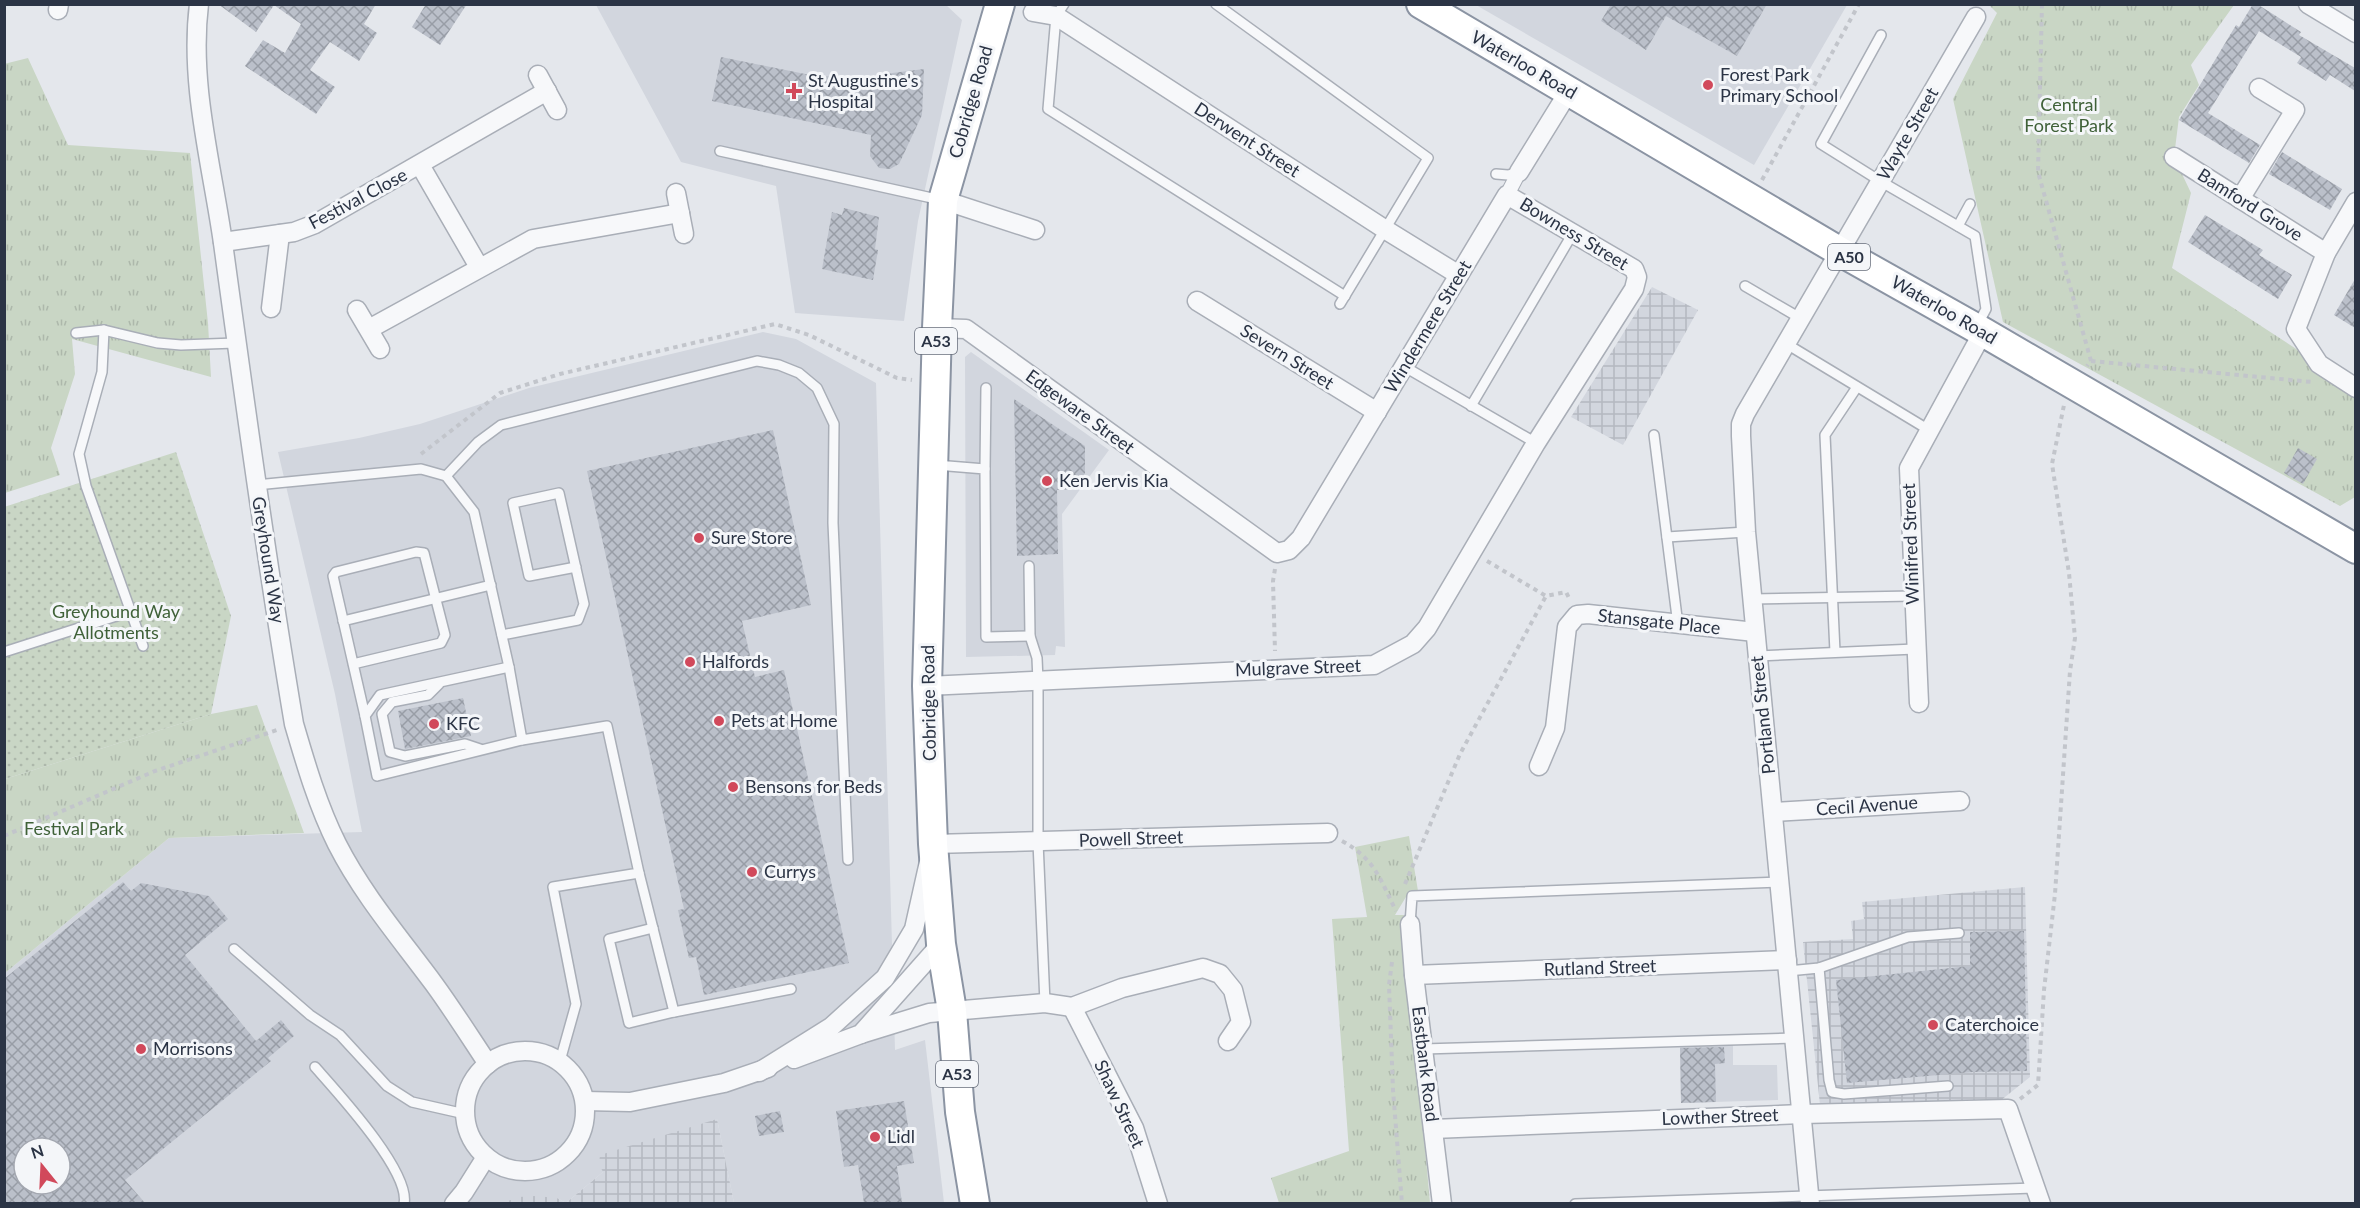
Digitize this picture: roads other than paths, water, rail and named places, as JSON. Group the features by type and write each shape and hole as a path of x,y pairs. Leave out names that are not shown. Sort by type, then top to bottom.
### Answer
{"highway":[{"name":"Cobridge Road","path":"975,1203 960,1112 952,1011 941,944 933,844 927,686 943,200 1000,4"},
{"name":"Waterloo Road","path":"1421,4 1839,251 2355,549"}],"street":[{"name":"Greyhound Way","path":"199,4 197,60 203,121 223,242 256,485 294,724 324,816 338,846 369,899 435,986 488,1064"},
{"path":"2308,4 2355,33"},
{"name":"Derwent Street","path":"1034,12 1060,10 1386,230 1459,274"},
{"name":"Wayte Street","path":"1839,251 1976,17"},
{"path":"538,75 557,110"},
{"path":"2240,199 2295,110 2259,88"},
{"name":"Festival Close","path":"223,242 294,232 315,224 547,91"},
{"name":"Windermere Street","path":"1277,553 1289,550 1302,538 1569,91"},
{"name":"Bamford Grove","path":"2174,157 2326,254"},
{"name":"Festival Close","path":"420,165 479,267"},
{"path":"676,193 684,234"},
{"name":"Bowness Street","path":"1507,195 1634,269 1637,277"},
{"path":"943,200 1035,230"},
{"path":"2354,387 2319,364 2296,329 2326,254 2355,202"},
{"path":"369,329 532,239 680,213"},
{"path":"271,308 279,234"},
{"name":"Portland Street","path":"1809,1200 1746,532 1741,424 1839,251"},
{"name":"Mulgrave Street","path":"927,686 1374,665 1394,655 1413,644 1427,628 1536,443 1634,289 1637,277"},
{"name":"Severn Street","path":"1197,301 1377,412"},
{"path":"357,310 380,349"},
{"name":"Edgeware Street","path":"937,328 966,329 1277,553"},
{"name":"Winifred Street","path":"1919,703 1909,468 1979,330"},
{"name":"Stansgate Place","path":"1539,766 1555,728 1567,627 1576,615 1588,614 1755,632"},
{"name":"Cecil Avenue","path":"1773,812 1960,801"},
{"name":"Powell Street","path":"933,844 1328,833"},
{"path":"759,1072 831,1027 885,978 914,929 933,844"},
{"name":"Eastbank Road","path":"1410,924 1414,975 1442,1203"},
{"path":"861,1034 941,944"},
{"name":"Rutland Street","path":"1414,975 1788,965"},
{"path":"585,1101 630,1102 724,1083 861,1034 929,1013 1044,1003 1071,1007 1122,988 1203,968 1220,974 1233,990 1241,1022 1228,1041"},
{"name":"Shaw Street","path":"1071,1007 1134,1128 1158,1203"},
{"path":"524,1050 543,1053 560,1061 572,1072 585,1101 586,1120 580,1137 570,1152 555,1164 538,1170 519,1172 501,1167 486,1157 475,1145 468,1130 465,1114 467,1095 475,1078 488,1064 505,1054 524,1050"},
{"name":"Lowther Street","path":"1433,1129 1802,1114 2008,1109 2038,1196"},
{"path":"454,1203 464,1192 486,1157"}],"lane":[{"path":"1060,10 1048,109 1342,300 1428,158 1216,4"},
{"path":"1881,35 1821,144 1975,236 1986,309 1979,330"},
{"path":"720,151 943,200"},
{"path":"1496,174 1508,175 1520,172"},
{"path":"1958,226 1970,204"},
{"path":"1471,406 1573,233"},
{"path":"1744,286 1800,318"},
{"path":"76,333 104,330 158,343 204,345 235,343"},
{"path":"104,330 102,372 79,454 86,486 143,646"},
{"path":"1785,343 1929,430"},
{"path":"446,476 478,442 501,425 757,361 779,365 800,373 817,388 834,424 833,523 848,860"},
{"path":"1405,367 1536,443"},
{"path":"1835,652 1824,435 1857,387"},
{"path":"986,388 986,637 1030,636"},
{"path":"1654,435 1678,625"},
{"path":"933,465 985,468"},
{"path":"256,485 421,469 446,476 474,512 509,668 522,740"},
{"path":"502,635 578,620 584,604 576,567 559,493 513,503 529,576 576,567"},
{"path":"1667,537 1746,532"},
{"path":"353,664 441,642 445,635 424,553 416,552 336,572 333,576 377,776 522,740 607,726 639,873 674,1012"},
{"path":"1029,566 1030,636 1037,658 1038,681 1038,842 1044,1003"},
{"path":"343,621 490,585"},
{"path":"1752,599 1913,596"},
{"path":"4,652 132,611"},
{"path":"1758,656 1915,649"},
{"path":"365,716 380,695 509,668"},
{"path":"439,684 428,695 392,702 382,714 390,752 405,756 465,744 482,750"},
{"path":"560,1061 576,1004 553,887 639,873"},
{"path":"1410,924 1412,896 1780,882"},
{"path":"653,928 609,939 629,1023 792,989"},
{"path":"1788,965 1819,968 1908,937 1959,933"},
{"path":"234,949 310,1015 340,1035 387,1086 412,1102 465,1114"},
{"path":"1819,968 1832,1092 1844,1094 1948,1086"},
{"path":"1423,1049 1794,1038"},
{"path":"315,1067 379,1145 404,1191 404,1203"},
{"path":"1575,1203 2038,1196"}],"place":[{"name":"Forest Park Primary School","path":"1708,85"},
{"name":"St Augustine's Hospital","path":"794,91"},
{"name":"Ken Jervis Kia","path":"1047,481"},
{"name":"Sure Store","path":"699,538"},
{"name":"Halfords","path":"690,662"},
{"name":"Pets at Home","path":"719,721"},
{"name":"KFC","path":"434,724"},
{"name":"Bensons for Beds","path":"733,787"},
{"name":"Currys","path":"752,872"},
{"name":"Caterchoice","path":"1933,1025"},
{"name":"Morrisons","path":"141,1049"},
{"name":"Lidl","path":"875,1137"}],"park label":[{"name":"Central Forest Park","path":"2069,115"},
{"name":"Greyhound Way Allotments","path":"116,622"},
{"name":"Festival Park","path":"74,829"}]}
